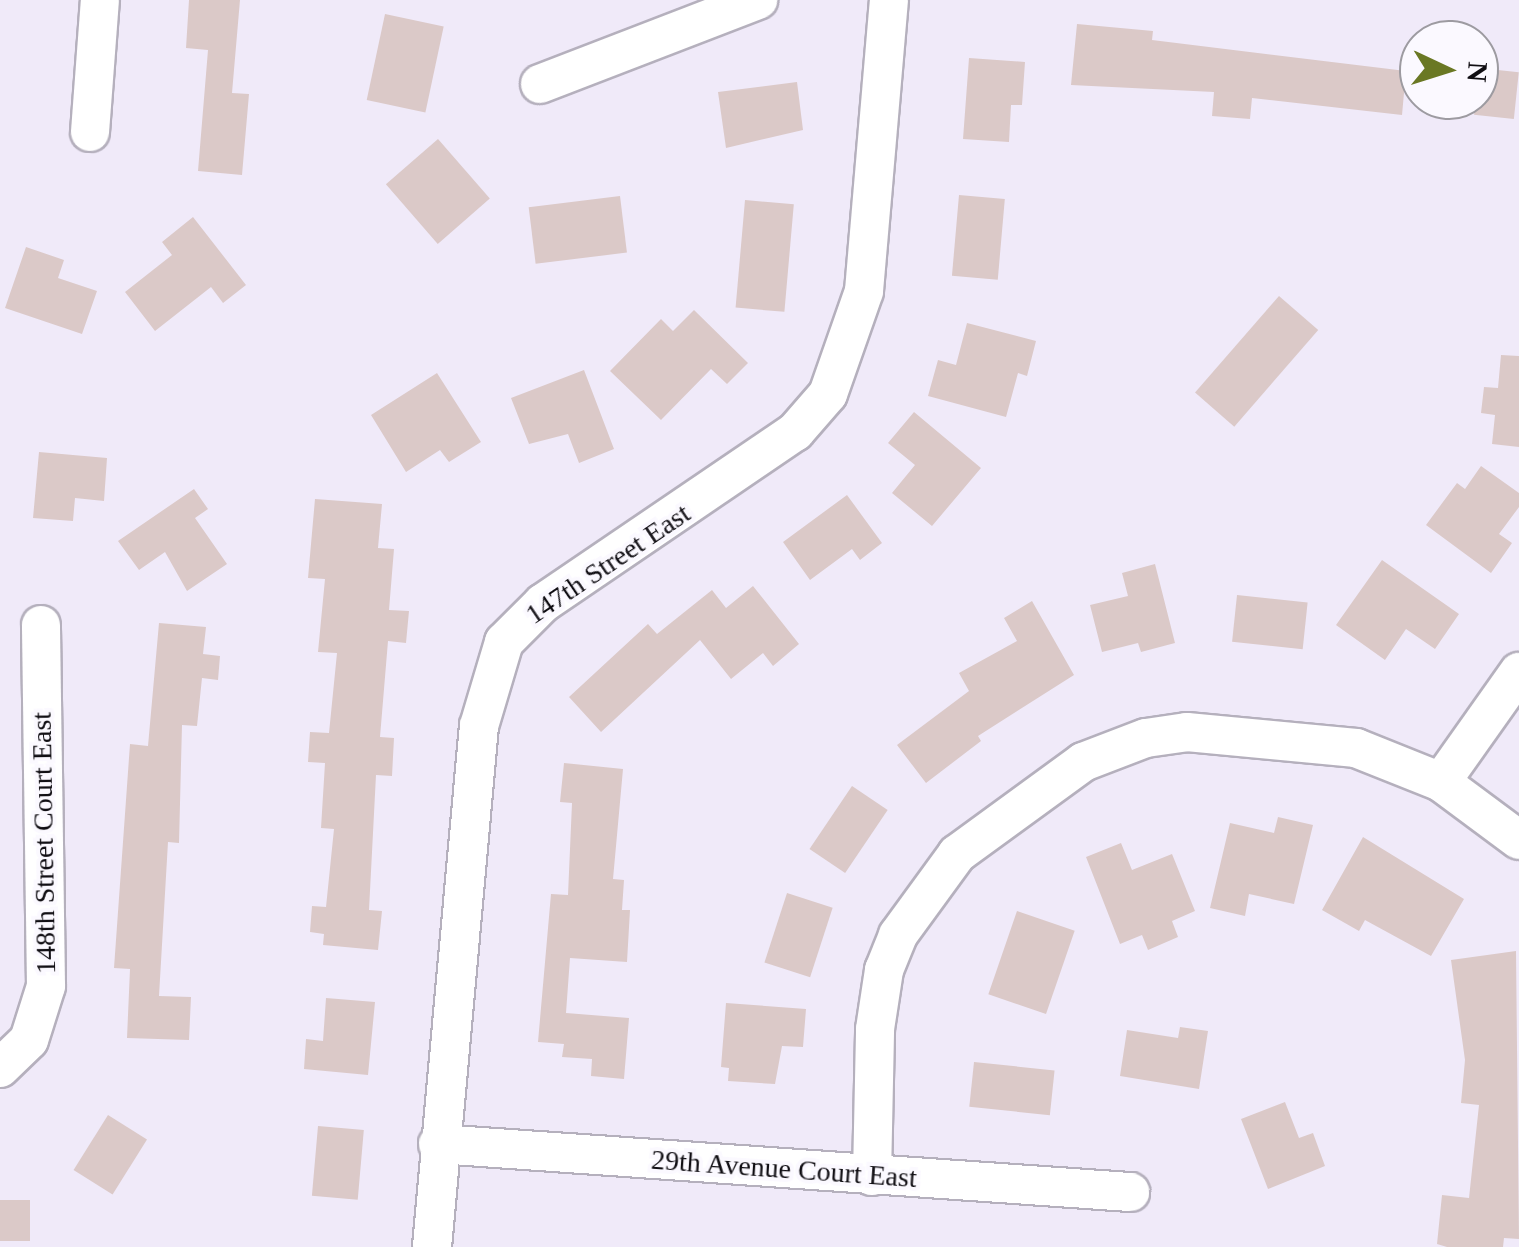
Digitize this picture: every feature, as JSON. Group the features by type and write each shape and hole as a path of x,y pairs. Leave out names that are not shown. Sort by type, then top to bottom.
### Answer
{"street":[{"path":"90,132 100,0"},
{"path":"540,84 758,0"},
{"name":"147th Street East","path":"432,1247 438,1144 479,726 504,642 543,603 796,432 828,394 864,291 889,0"},
{"name":"148th Street Court East","path":"9,1061 37,1026 46,986 41,625"},
{"path":"1441,782 1519,672"},
{"path":"872,1176 868,1135 884,970 914,905 956,854 1007,812 1083,762 1146,738 1187,732 1356,748 1441,782 1519,840"},
{"name":"29th Avenue Court East","path":"438,1144 1130,1192"}],"building":[{"path":"189,0 240,0 232,93 249,94 242,175 198,171 208,50 186,48"},
{"path":"385,14 444,26 425,113 367,100"},
{"path":"1077,24 1153,31 1152,40 1399,70 1399,115 1252,98 1250,119 1212,116 1214,92 1071,85"},
{"path":"969,58 1025,62 1022,105 1011,105 1009,142 963,139"},
{"path":"1499,70 1519,72 1514,119 1499,117"},
{"path":"797,82 803,130 726,148 718,92"},
{"path":"438,139 490,199 438,244 386,184"},
{"path":"959,195 1005,199 998,280 952,276"},
{"path":"620,196 627,253 536,264 529,207"},
{"path":"745,200 794,204 784,312 736,308"},
{"path":"193,217 246,285 223,303 211,287 155,331 125,292 172,255 162,242"},
{"path":"26,247 64,260 58,278 97,291 82,334 5,308"},
{"path":"1279,296 1318,330 1234,427 1195,393"},
{"path":"694,310 748,363 727,384 711,369 661,420 610,371 661,319 673,331"},
{"path":"967,323 1036,341 1027,376 1018,373 1006,417 928,396 938,360 956,365"},
{"path":"1501,355 1519,356 1519,447 1492,444 1495,415 1481,413 1484,387 1498,388"},
{"path":"584,370 614,449 579,463 568,434 529,444 511,398"},
{"path":"437,373 481,442 449,462 440,450 406,472 371,415"},
{"path":"914,412 981,468 932,526 892,493 915,465 888,443"},
{"path":"39,452 107,458 104,501 75,498 73,521 33,518"},
{"path":"1481,466 1519,493 1519,507 1499,534 1512,543 1491,573 1426,525 1457,483 1465,489"},
{"path":"194,489 208,509 195,518 227,564 187,591 165,552 139,570 118,541"},
{"path":"847,495 882,543 860,560 852,549 810,580 783,542"},
{"path":"315,499 382,504 378,548 394,549 389,610 409,611 406,643 388,641 380,737 394,738 392,776 376,775 369,910 382,911 378,950 323,945 324,934 310,932 312,906 326,907 334,829 321,828 325,763 308,762 310,732 329,733 337,653 318,652 325,579 308,578"},
{"path":"1382,560 1459,614 1435,649 1406,629 1385,660 1336,625"},
{"path":"1155,564 1175,643 1141,652 1138,643 1102,652 1090,605 1128,596 1122,573"},
{"path":"753,586 799,644 773,666 763,653 731,679 700,640 601,732 569,697 648,624 657,634 712,590 726,608"},
{"path":"1237,595 1308,602 1303,649 1232,642"},
{"path":"1032,601 1074,675 978,736 981,741 926,783 897,745 969,691 959,673 1017,641 1004,618"},
{"path":"159,623 206,627 203,654 220,656 218,680 202,678 197,726 182,725 179,843 168,842 159,996 191,997 189,1040 127,1038 130,969 114,968 130,744 148,746"},
{"path":"564,763 623,769 613,879 624,880 622,910 630,910 627,962 570,958 566,1013 629,1018 624,1079 591,1076 592,1059 562,1057 564,1044 538,1042 551,894 568,895 572,803 560,802"},
{"path":"852,786 888,810 845,873 810,849"},
{"path":"1278,817 1313,825 1294,904 1249,894 1245,916 1210,908 1230,823 1274,833"},
{"path":"1363,837 1464,899 1431,956 1365,920 1359,931 1322,910"},
{"path":"1121,843 1132,870 1172,854 1195,911 1172,921 1178,937 1148,950 1142,935 1120,944 1086,857"},
{"path":"787,893 833,908 810,977 764,962"},
{"path":"1017,911 1075,931 1046,1014 988,994"},
{"path":"1516,951 1519,1239 1504,1238 1503,1247 1447,1247 1437,1244 1442,1195 1469,1198 1479,1105 1461,1103 1465,1060 1451,960"},
{"path":"326,998 375,1002 368,1075 304,1069 306,1039 323,1041"},
{"path":"726,1003 806,1009 803,1047 782,1046 775,1084 728,1081 729,1068 721,1067"},
{"path":"1180,1027 1208,1031 1199,1089 1120,1076 1127,1030 1178,1038"},
{"path":"974,1062 1055,1070 1050,1115 969,1107"},
{"path":"1285,1102 1299,1138 1313,1133 1325,1166 1268,1189 1241,1119"},
{"path":"108,1115 147,1139 113,1194 74,1170"},
{"path":"318,1126 364,1130 358,1200 312,1196"},
{"path":"0,1200 30,1200 30,1241 0,1241"}]}
